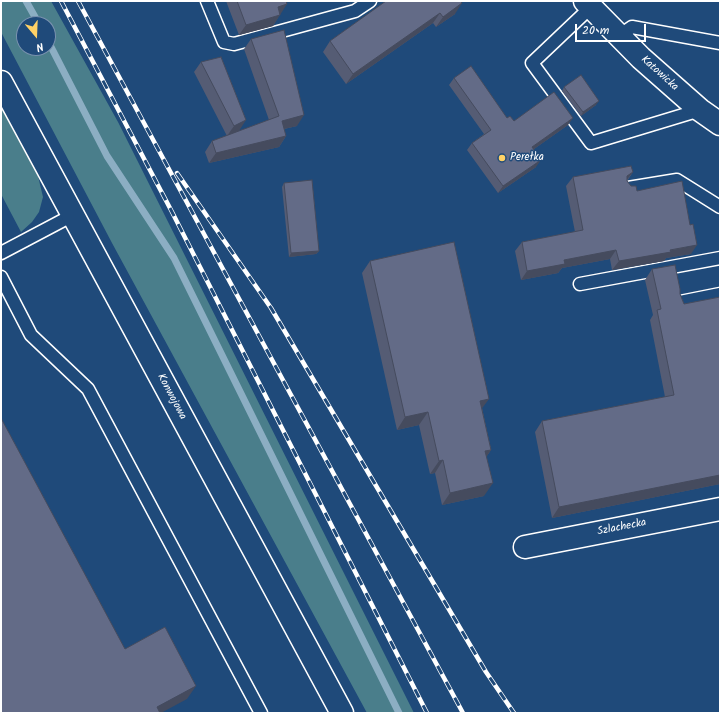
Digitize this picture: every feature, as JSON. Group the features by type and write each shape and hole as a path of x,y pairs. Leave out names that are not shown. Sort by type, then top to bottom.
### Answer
{"street":[{"name":"Katowicka","path":"588,4 641,58 700,110 720,124"},
{"name":"Konwojowa","path":"1,82 342,713"},
{"name":"Szlachecka","path":"525,547 720,509"}],"lane":[{"path":"208,1 224,42 234,44 355,11 370,1"},
{"path":"588,4 532,63 591,143 700,110"},
{"path":"619,36 632,27 720,43"},
{"path":"628,188 677,180 720,207"},
{"path":"1,253 73,215"},
{"path":"580,284 720,258"},
{"path":"1,277 31,334 88,389 261,713"},
{"path":"680,302 720,294"}],"green space":[{"path":"1,1 51,1 118,122 414,713 367,713 112,243 1,32"},
{"path":"1,108 38,176 43,197 39,212 32,222 21,232 1,194"}],"building":[{"path":"237,1 286,1 287,4 278,7 280,15 246,25"},
{"path":"386,1 460,1 462,3 443,17 440,13 353,74 330,41"},
{"path":"284,30 304,115 282,121 286,136 216,153 212,141 279,116 251,39"},
{"path":"221,57 246,120 234,126 201,62"},
{"path":"471,66 507,118 510,116 514,121 554,92 573,118 532,147 541,160 503,186 472,143 491,130 454,78"},
{"path":"581,75 599,101 583,112 564,87"},
{"path":"631,166 633,172 627,176 627,181 631,186 636,186 637,191 682,181 690,225 693,224 697,245 670,250 671,252 619,261 616,250 564,260 565,264 527,271 522,242 583,230 573,177"},
{"path":"312,180 319,251 291,253 284,183"},
{"path":"454,242 489,399 480,401 491,450 485,451 493,483 450,493 443,460 439,461 428,412 405,417 370,261"},
{"path":"675,265 680,294 684,304 720,297 720,475 559,507 542,421 674,395 657,310 661,309 652,269"},
{"path":"1,418 125,649 165,627 196,686 157,707 160,713 1,713"}],"waterway":[{"path":"26,1 34,16"},
{"path":"56,56 107,156 174,258 399,713"}],"railway":[{"path":"61,1 171,210 427,713"},
{"path":"78,1 463,713"},
{"path":"177,173 271,308 486,672 514,713"}],"place":[{"name":"Perełka","path":"502,158"}]}
